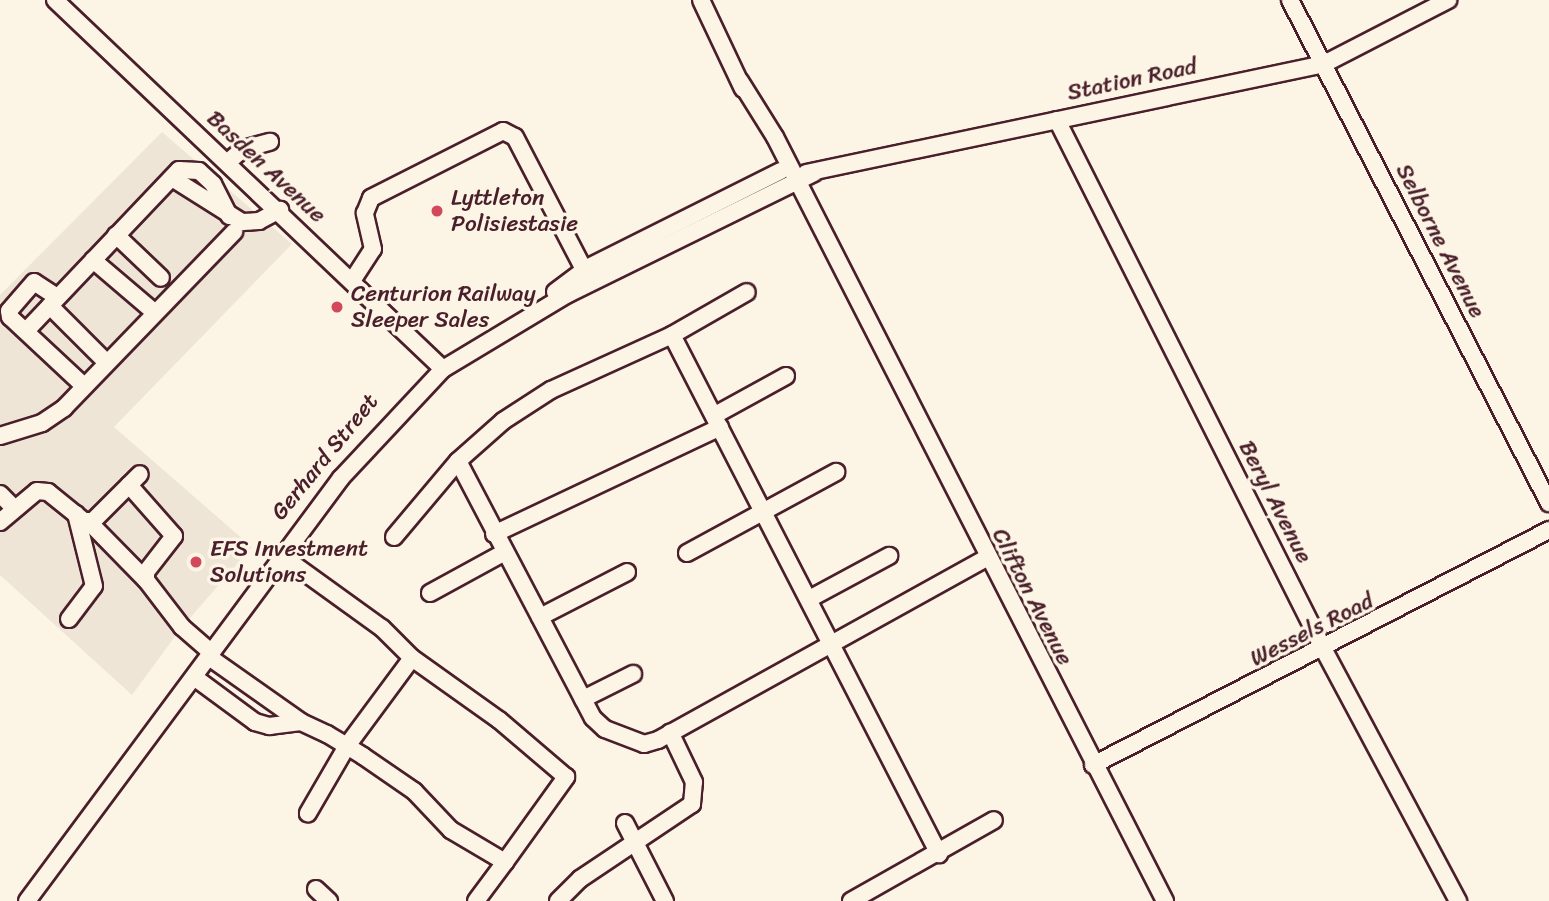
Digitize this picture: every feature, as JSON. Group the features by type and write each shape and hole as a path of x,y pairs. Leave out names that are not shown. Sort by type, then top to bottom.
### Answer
{"street":[{"name":"Basden Avenue","path":"55,0 279,210 439,366"},
{"name":"Clifton Avenue","path":"701,0 789,179 861,312 1165,901"},
{"name":"Selborne Avenue","path":"1290,0 1549,503"},
{"name":"Station Road","path":"789,179 1324,64 1448,0"},
{"name":"Beryl Avenue","path":"1057,120 1324,650 1458,901"},
{"path":"352,281 373,249 365,213 370,198 503,131 515,137 588,276"},
{"path":"228,162 243,149 270,142"},
{"path":"26,331 172,178 232,224"},
{"name":"Gerhard Street","path":"27,901 194,677 333,478 439,366 564,287 789,179"},
{"path":"0,436 54,416 155,312 232,224 249,222 279,210"},
{"path":"116,235 161,278"},
{"path":"93,260 155,312"},
{"path":"84,386 26,331 9,311 30,284 41,283 105,361"},
{"path":"394,537 458,461 503,421 551,390 671,335 747,292"},
{"path":"671,335 834,643 939,854"},
{"name":"Gerhard Street","path":"18,901 364,450 439,366"},
{"path":"494,534 718,421 786,376"},
{"path":"458,461 494,534 599,726 645,744 987,558"},
{"path":"687,553 836,472"},
{"path":"83,518 134,479 174,536 146,572 146,580"},
{"path":"0,522 29,495 48,492 83,518 146,580 182,627 209,653 301,722 347,746 414,791 451,830 505,862"},
{"path":"0,495 15,509"},
{"path":"69,619 94,586 83,518"},
{"name":"Wessels Road","path":"1093,765 1324,650 1549,530"},
{"path":"430,593 505,552"},
{"path":"282,556 382,628 412,658 499,720 566,777 476,901"},
{"path":"810,598 888,556"},
{"path":"540,617 627,572"},
{"path":"308,813 347,746 412,658"},
{"path":"583,699 633,674"},
{"path":"194,677 255,722 301,722"},
{"path":"558,901 580,879 682,812 696,794 670,732"},
{"path":"851,901 939,854 995,820"},
{"path":"625,823 664,901"},
{"path":"316,889 329,901"}],"shaded area":[{"path":"162,132 292,244 114,427 252,547 182,627 132,695 0,575 0,295"}],"place":[{"name":"Lyttleton Polisiestasie","path":"437,211"},
{"name":"Centurion Railway Sleeper Sales","path":"337,307"},
{"name":"EFS Investment Solutions","path":"196,562"}]}
